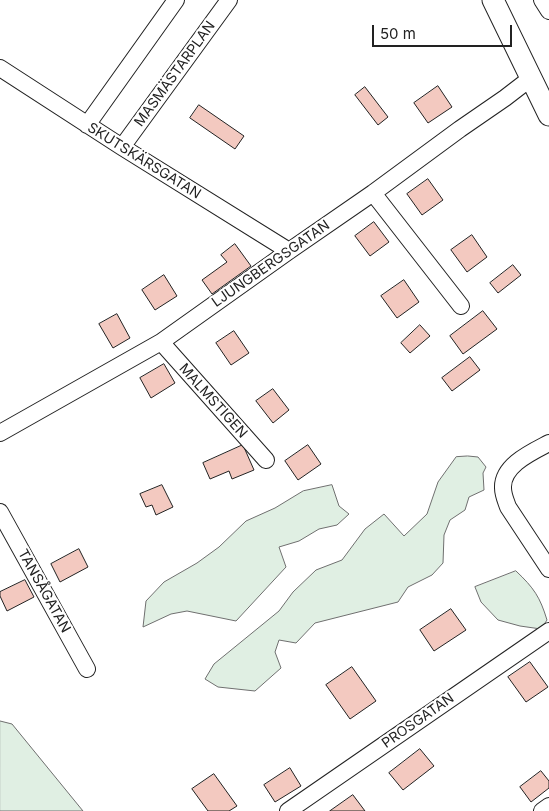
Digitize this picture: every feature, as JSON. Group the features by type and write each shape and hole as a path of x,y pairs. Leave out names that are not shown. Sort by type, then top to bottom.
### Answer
{"street":[{"path":"87,125 176,0"},
{"name":"MASMÄSTARPLAN","path":"122,147 229,0"},
{"path":"493,0 549,115"},
{"path":"542,0 549,11"},
{"name":"SKUTSKÄRSGATAN","path":"0,68 87,125 289,251"},
{"name":"LJUNGBERGSGATAN","path":"0,433 161,342 374,192 531,78"},
{"path":"374,192 461,306"},
{"name":"MALMSTIGEN","path":"161,342 266,460"},
{"path":"549,443 527,454 514,465 505,476 502,487 508,507 549,569"},
{"name":"TANSÅGATAN","path":"0,512 87,670"},
{"name":"PROSGATAN","path":"288,811 549,631"},
{"path":"542,811 549,806"}],"green space":[{"path":"456,457 478,457 486,467 483,473 484,490 469,497 465,510 450,520 444,535 443,563 432,575 408,587 398,602 315,623 296,643 279,640 275,652 281,668 255,691 218,687 205,679 214,664 279,611 293,592 316,570 342,560 365,529 384,514 404,536 427,514 438,482"},
{"path":"332,485 339,506 349,514 337,525 319,529 299,541 279,547 286,567 236,621 187,611 171,614 143,627 146,601 164,582 197,563 219,547 246,521 275,508 303,491"},
{"path":"516,571 536,593 542,605 547,620 541,629 498,620 481,602 475,587"},
{"path":"0,721 12,724 83,811 0,811"}],"building":[{"path":"438,86 452,107 428,123 414,103"},
{"path":"365,87 388,117 378,125 355,95"},
{"path":"199,105 244,136 235,149 190,118"},
{"path":"428,179 443,200 422,215 407,194"},
{"path":"374,222 389,242 370,256 355,236"},
{"path":"472,235 487,257 467,272 451,250"},
{"path":"235,244 251,266 212,294 202,280 227,262 221,255"},
{"path":"513,265 521,275 498,293 490,283"},
{"path":"164,275 177,296 155,310 142,290"},
{"path":"404,280 419,302 397,318 381,296"},
{"path":"483,311 497,329 463,354 450,336"},
{"path":"117,314 130,338 113,348 99,324"},
{"path":"420,325 430,336 410,353 401,343"},
{"path":"234,331 249,353 231,365 216,343"},
{"path":"470,357 480,370 452,391 442,378"},
{"path":"164,364 175,383 151,398 140,378"},
{"path":"273,389 289,410 273,423 256,401"},
{"path":"243,445 254,470 232,479 229,471 210,479 203,463"},
{"path":"308,445 321,464 298,480 285,461"},
{"path":"162,485 173,507 156,515 152,505 146,507 140,494"},
{"path":"79,549 88,567 60,582 51,564"},
{"path":"25,580 34,597 7,611 0,592"},
{"path":"451,609 466,630 434,651 420,630"},
{"path":"530,662 548,687 526,702 508,677"},
{"path":"352,667 376,701 350,719 326,685"},
{"path":"420,749 434,766 403,790 389,773"},
{"path":"290,768 301,786 275,802 264,785"},
{"path":"541,771 549,781 549,788 531,802 520,787"},
{"path":"214,774 237,806 229,811 208,811 192,789"},
{"path":"353,795 365,811 330,811"}]}
